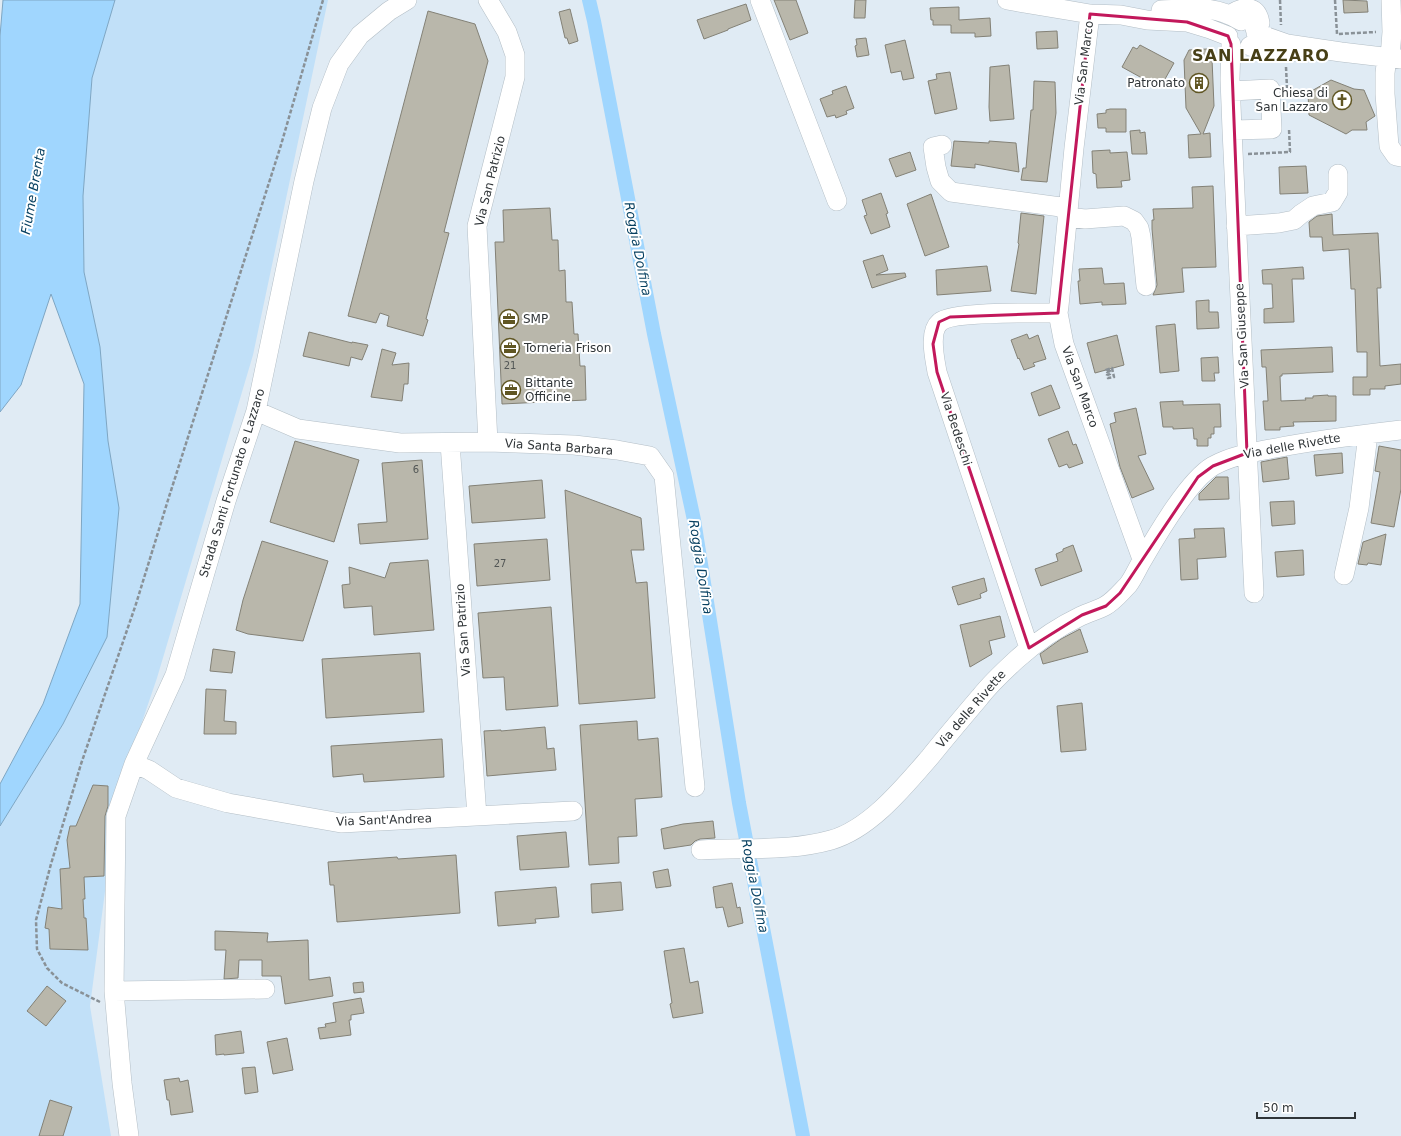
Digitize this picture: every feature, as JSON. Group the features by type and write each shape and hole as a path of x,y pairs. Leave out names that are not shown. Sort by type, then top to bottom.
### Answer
{"street":[{"name":"Strada Santi Fortunato e Lazzaro","path":"129,1136 122,1082 114,991 116,816 134,764 174,675 226,500 256,411 302,188 322,108 339,64 360,35 389,11 407,0"},
{"name":"Via San Patrizio","path":"488,0 507,32 516,55 515,77 477,226 488,442"},
{"path":"760,0 837,201"},
{"path":"1007,0 1090,14 1121,15 1147,20 1187,22 1210,29 1242,34"},
{"path":"1391,0 1392,32 1396,58"},
{"path":"1121,15 1210,4"},
{"path":"1210,4 1242,34 1271,52 1307,54 1342,52 1396,58"},
{"path":"1210,4 1210,29"},
{"name":"Via San Marco","path":"1090,14 1074,148 1058,313 1064,344 1142,559"},
{"name":"Via San Giuseppe","path":"1242,34 1230,85 1254,593"},
{"path":"1396,58 1386,65 1385,94 1389,146 1396,156 1401,158"},
{"path":"1230,85 1270,89 1272,129 1232,130"},
{"path":"942,145 933,146 936,167 940,181 951,192 1068,212 1085,219 1124,216 1134,221 1139,228 1141,237 1146,286"},
{"path":"1236,226 1279,223 1294,220 1313,206 1332,202 1338,192 1338,174"},
{"name":"Via Bedeschi","path":"1029,648 937,372 932,344 934,333 939,322 950,317 967,315 1058,313"},
{"name":"Via Santa Barbara","path":"256,411 298,429 400,443 488,442 574,446 624,451 650,456 664,476 695,787"},
{"name":"Via delle Rivette","path":"701,850 731,848 784,848 810,845 834,839 854,830 879,811 911,780 981,695 1002,672 1029,648 1050,634 1082,615 1106,606 1131,582 1142,559 1175,509 1198,477 1213,466 1247,453 1312,441 1401,430"},
{"path":"1344,575 1359,508 1368,434"},
{"name":"Via San Patrizio","path":"450,443 477,816"},
{"name":"Via Sant'Andrea","path":"134,764 149,770 176,788 228,803 341,823 572,811"},
{"path":"114,991 265,989"}],"path":[{"path":"115,1010 62,983 47,968 37,948 36,920 81,764 136,604 281,145 323,0"},
{"path":"1335,0 1337,34 1392,32"},
{"path":"1112,368 1114,377 1108,378 1107,375 1110,374 1110,371 1107,372 1106,370 1112,368"}],"highlighted area":[{"path":"1090,14 1187,22 1228,36 1231,44 1247,453 1213,466 1198,477 1120,593 1106,606 1082,615 1029,648 937,372 933,344 939,322 950,317 1058,313"}],"shaded area":[{"path":"115,0 328,0 253,355 157,678 118,792 90,1006 111,1136 0,1136 0,826 63,724 107,636 119,508 108,441 100,347 84,272 83,196 92,78"}],"water":[{"name":"Fiume Brenta","path":"3,0 115,0 92,78 83,196 84,272 100,347 108,441 119,508 107,637 63,724 0,826 0,784 43,704 80,604 84,384 51,294 21,385 0,412 0,36"}],"building":[{"path":"774,0 796,0 808,33 790,40"},
{"path":"855,0 866,0 865,18 854,18"},
{"path":"1343,0 1367,1 1368,12 1344,13"},
{"path":"746,4 751,20 704,39 697,20"},
{"path":"959,7 959,20 990,18 991,36 975,37 975,33 951,33 951,25 933,25 930,8"},
{"path":"570,9 578,41 569,44 567,38 565,38 559,12"},
{"path":"428,11 475,24 488,61 444,232 449,233 426,319 428,320 423,336 387,326 389,316 380,313 376,323 348,316"},
{"path":"1057,31 1058,48 1037,49 1036,32"},
{"path":"866,38 869,55 857,57 855,46 857,45 856,39"},
{"path":"905,40 914,78 903,80 901,71 891,73 885,45"},
{"path":"1140,45 1174,63 1160,88 1122,67 1133,47 1137,49"},
{"name":"Patronato","path":"1207,49 1212,59 1214,106 1203,134 1210,133 1211,157 1189,158 1188,135 1201,134 1186,108 1184,60 1189,50"},
{"path":"1009,65 1014,119 990,121 990,67"},
{"path":"950,72 957,109 935,114 928,81 937,79 936,74"},
{"path":"1331,80 1354,89 1364,90 1375,116 1366,122 1367,130 1352,130 1346,134 1309,115 1308,93"},
{"path":"1034,81 1055,82 1056,113 1047,182 1021,180 1023,168 1026,168 1031,110 1033,110"},
{"path":"846,86 854,108 846,111 847,114 836,118 835,115 827,117 820,99 833,94 832,91"},
{"path":"1126,109 1126,132 1106,132 1106,128 1098,128 1097,114 1106,113 1106,110"},
{"path":"1140,130 1140,133 1145,132 1147,154 1132,154 1130,131"},
{"path":"954,141 1016,143 1019,172 975,164 975,168 951,166"},
{"path":"1110,150 1110,153 1127,152 1130,180 1121,181 1122,187 1097,188 1096,174 1093,173 1092,151"},
{"path":"910,152 916,170 896,177 889,159"},
{"path":"1306,166 1308,193 1280,194 1279,167"},
{"path":"1213,186 1216,267 1182,268 1184,292 1153,295 1157,285 1152,229 1152,220 1154,220 1153,209 1193,208 1192,187"},
{"path":"881,193 888,213 886,214 890,227 871,234 864,216 867,215 862,200"},
{"path":"931,194 949,247 925,256 907,204"},
{"path":"550,208 552,240 558,240 559,271 565,270 566,302 572,302 574,334 578,334 580,366 585,366 586,400 502,404 495,242 504,242 503,210"},
{"path":"1021,213 1044,216 1036,294 1011,291 1019,244"},
{"path":"1332,214 1333,235 1378,233 1381,288 1377,288 1380,366 1401,364 1401,384 1385,386 1385,389 1370,389 1370,395 1353,395 1353,377 1367,377 1367,352 1357,352 1355,289 1351,289 1349,249 1323,251 1322,237 1310,237 1309,222 1317,216"},
{"path":"883,255 888,270 876,275 905,273 906,277 872,288 863,261"},
{"path":"987,266 991,291 937,295 936,270"},
{"path":"1303,267 1304,279 1292,279 1294,322 1264,323 1264,309 1273,308 1272,284 1263,284 1262,270"},
{"path":"1102,268 1104,284 1124,283 1126,304 1102,305 1102,302 1080,304 1078,281 1080,281 1079,269"},
{"path":"1209,300 1209,312 1218,312 1219,328 1197,329 1196,301"},
{"path":"1175,324 1179,371 1160,373 1156,326"},
{"path":"309,332 352,343 368,345 362,360 351,357 349,366 303,356"},
{"path":"1027,334 1029,339 1038,335 1046,359 1033,363 1035,366 1024,370 1011,340"},
{"path":"1117,335 1124,365 1095,373 1087,343"},
{"path":"1332,347 1333,372 1282,374 1282,376 1280,376 1281,401 1306,400 1305,398 1313,398 1313,396 1336,396 1336,421 1293,422 1294,426 1280,427 1280,430 1265,430 1263,401 1268,401 1266,367 1262,367 1261,350"},
{"path":"382,349 396,353 392,365 409,363 408,384 404,384 402,401 371,397"},
{"path":"1218,357 1219,373 1214,373 1215,381 1202,381 1201,358"},
{"path":"1051,385 1060,408 1039,416 1031,393"},
{"path":"1183,401 1183,405 1220,404 1221,427 1214,427 1214,434 1211,434 1211,438 1208,438 1208,446 1197,446 1197,439 1194,439 1193,428 1173,429 1173,427 1163,427 1160,402"},
{"path":"1136,408 1146,454 1138,456 1154,489 1132,498 1120,467 1110,424 1116,422 1114,413"},
{"path":"1068,431 1073,445 1076,444 1083,463 1069,468 1067,464 1059,467 1048,439"},
{"path":"295,441 359,460 334,542 270,522"},
{"path":"1379,446 1401,450 1401,489 1394,527 1371,523 1380,472 1375,471"},
{"path":"1342,453 1343,473 1316,476 1314,455"},
{"path":"1287,457 1289,479 1263,482 1261,462"},
{"path":"422,460 428,539 360,544 358,524 387,522 382,463"},
{"path":"1216,477 1228,477 1229,499 1199,500 1199,494"},
{"path":"542,480 545,518 472,523 469,486"},
{"path":"565,490 641,518 644,550 631,550 636,583 647,582 655,698 579,704"},
{"path":"1294,501 1295,524 1272,526 1270,502"},
{"path":"1224,528 1226,557 1197,559 1198,579 1181,580 1179,539 1195,538 1194,529"},
{"path":"1386,534 1381,565 1368,563 1367,565 1358,564 1363,542"},
{"path":"547,539 550,580 477,586 474,544"},
{"path":"262,541 328,561 303,641 248,634 236,630 243,600"},
{"path":"1073,545 1082,571 1041,586 1035,569 1058,561 1056,554"},
{"path":"1303,550 1304,575 1277,577 1275,552"},
{"path":"428,560 434,630 374,635 372,606 344,608 342,585 350,584 349,567 385,578 390,563"},
{"path":"984,578 987,591 980,594 981,598 958,605 952,587"},
{"path":"551,607 558,706 506,710 504,677 483,678 478,613"},
{"path":"1000,616 1005,637 989,641 992,654 970,667 960,625"},
{"path":"1080,629 1088,652 1043,664 1040,654 1061,639"},
{"path":"213,649 235,652 232,673 210,671"},
{"path":"420,653 424,712 326,718 322,659"},
{"path":"206,689 226,690 224,721 236,722 236,734 204,734"},
{"path":"1082,703 1086,750 1061,752 1057,706"},
{"path":"637,721 638,740 658,738 662,797 635,799 637,836 618,837 619,863 589,865 580,725"},
{"path":"545,727 547,749 554,748 556,770 487,776 484,731"},
{"path":"442,739 444,777 364,782 363,774 333,777 331,746"},
{"path":"93,785 108,786 108,806 105,816 104,876 84,877 84,918 86,918 88,950 50,949 49,929 45,928 48,907 62,909 60,869 70,868 67,840 70,826 76,826"},
{"path":"713,821 715,838 700,839 691,845 664,849 661,829 683,824"},
{"path":"566,832 569,867 520,870 517,836"},
{"path":"456,855 460,913 337,922 334,885 330,885 328,862 397,857 398,859"},
{"path":"668,869 671,886 656,888 653,872"},
{"path":"621,882 623,910 592,913 591,884"},
{"path":"732,883 737,908 740,907 743,923 728,927 723,907 716,908 713,887"},
{"path":"556,887 559,917 535,919 536,923 498,926 495,892"},
{"path":"215,931 268,933 267,942 308,940 309,980 330,977 333,996 285,1004 281,976 262,976 262,960 239,960 238,978 224,979 226,950 215,950"},
{"path":"684,948 690,983 698,981 703,1013 673,1018 664,951"},
{"path":"363,982 364,992 354,993 353,983"},
{"path":"47,986 66,1001 46,1026 27,1011"},
{"path":"361,998 364,1013 351,1015 351,1020 349,1020 351,1035 320,1039 318,1028 326,1027 325,1024 336,1022 333,1003"},
{"path":"241,1031 244,1053 216,1055 215,1035"},
{"path":"287,1038 293,1070 273,1074 267,1042"},
{"path":"255,1067 258,1092 245,1094 242,1068"},
{"path":"179,1078 180,1082 188,1080 193,1112 171,1115 164,1080"},
{"path":"50,1100 72,1107 63,1136 39,1136"}],"waterway":[{"name":"Roggia Dolfina","path":"589,0 654,334 694,520 739,803 803,1136"}],"place":[{"name":"Patronato","path":"1199,83"},
{"name":"Chiesa di San Lazzaro","path":"1342,100"},
{"name":"SMP","path":"509,319"},
{"name":"Torneria Frison","path":"510,348"},
{"name":"Bittante Officine","path":"511,390"}],"district":[{"name":"SAN LAZZARO","path":"1261,55"}]}
